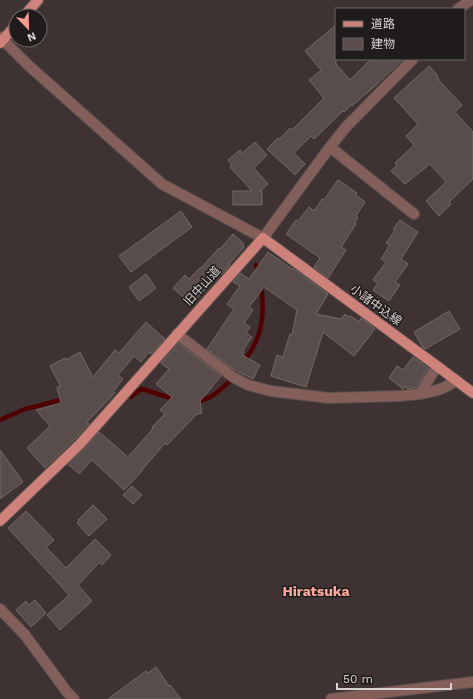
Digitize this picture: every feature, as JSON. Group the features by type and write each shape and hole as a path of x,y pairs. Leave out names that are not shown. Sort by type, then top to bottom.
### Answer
{"main road":[{"path":"31,8 38,0"},
{"name":"旧中山道","path":"0,521 80,444 263,238"},
{"name":"小諸中込線","path":"263,238 473,393"}],"street":[{"path":"459,8 471,0"},
{"path":"1,40 162,184 263,238"},
{"name":"旧中山道","path":"263,238 330,147 356,116 412,60"},
{"path":"330,147 414,214"},
{"path":"177,334 233,377 248,385 271,391 329,398 399,396 420,394 438,390 449,386 456,380"},
{"path":"420,394 437,366"},
{"path":"0,609 25,635 67,692 74,699"},
{"path":"331,699 473,682"}],"building":[{"path":"335,26 336,64 350,80 370,60 402,60 352,106 351,105 344,112 343,111 314,139 311,136 294,153 305,164 295,175 267,149 278,138 280,139 290,128 292,130 324,98 309,80 321,70 305,51"},
{"path":"429,66 438,76 437,77 442,84 462,105 455,112 473,132 473,179 449,202 451,204 439,216 426,201 446,182 430,164 405,184 391,171 397,165 395,163 414,145 406,136 418,124 394,98"},
{"path":"255,142 267,155 254,168 268,184 260,191 262,191 262,205 233,205 233,191 252,191 230,167 232,165 228,160 240,150 242,153"},
{"path":"338,180 357,193 356,195 365,202 356,216 358,218 354,223 356,224 341,247 346,250 328,278 314,267 320,258 286,234 296,220 298,221 309,207 314,211"},
{"path":"181,211 192,227 131,272 119,256"},
{"path":"400,220 418,232 401,259 408,264 395,282 400,285 389,301 373,290 378,283 373,280 386,262 381,259 390,245 386,243 395,230 393,229"},
{"path":"233,234 244,244 244,247 222,274 220,273 191,304 173,288 185,275 189,279"},
{"path":"268,252 292,269 293,268 328,294 316,314 341,319 345,314 349,317 351,316 359,322 361,318 375,329 354,356 323,332 306,387 271,376 277,355 283,357 290,334 292,335 297,310 264,287 249,307 253,310 244,323 250,327 246,333 252,337 243,350 244,352 242,355 260,365 253,379 233,369 207,349 234,309 227,304 240,286 233,282 240,273 249,279"},
{"path":"146,274 156,288 139,301 129,287"},
{"path":"449,311 460,329 425,349 423,348 414,332"},
{"path":"146,322 165,339 151,354 149,352 141,362 134,356 118,375 123,379 113,392 115,393 87,422 89,424 75,439 45,468 27,448 50,426 36,410 61,403 57,387 61,387 50,366 65,358 66,360 80,352 93,377 115,350 119,353"},
{"path":"178,343 221,376 200,401 202,413 197,414 167,445 165,443 124,490 92,460 79,474 68,464 99,432 128,457 151,431 153,428 152,427 165,414 160,410 172,397 156,384 169,369 161,363"},
{"path":"413,357 428,368 416,388 408,389 405,386 403,389 389,378 397,366 403,370"},
{"path":"0,450 23,482 0,499"},
{"path":"132,486 142,495 133,504 123,495"},
{"path":"93,505 107,519 89,536 77,523 79,521 78,520"},
{"path":"26,511 54,540 46,547 66,568 95,539 111,555 102,565 100,562 78,585 92,601 60,630 47,615 69,595 8,528"},
{"path":"35,600 46,613 31,627 16,610 26,601 29,605"},
{"path":"156,667 169,686 170,685 181,699 108,699 146,671 148,673"}],"waterway":[{"path":"256,265 259,274"},
{"path":"235,372 250,352 259,334 263,310 261,285"},
{"path":"194,402 209,398 229,382"},
{"path":"131,397 142,389 177,400"},
{"path":"0,420 25,409 65,399"}],"district":[{"name":"Hiratsuka","path":"316,591"}]}
